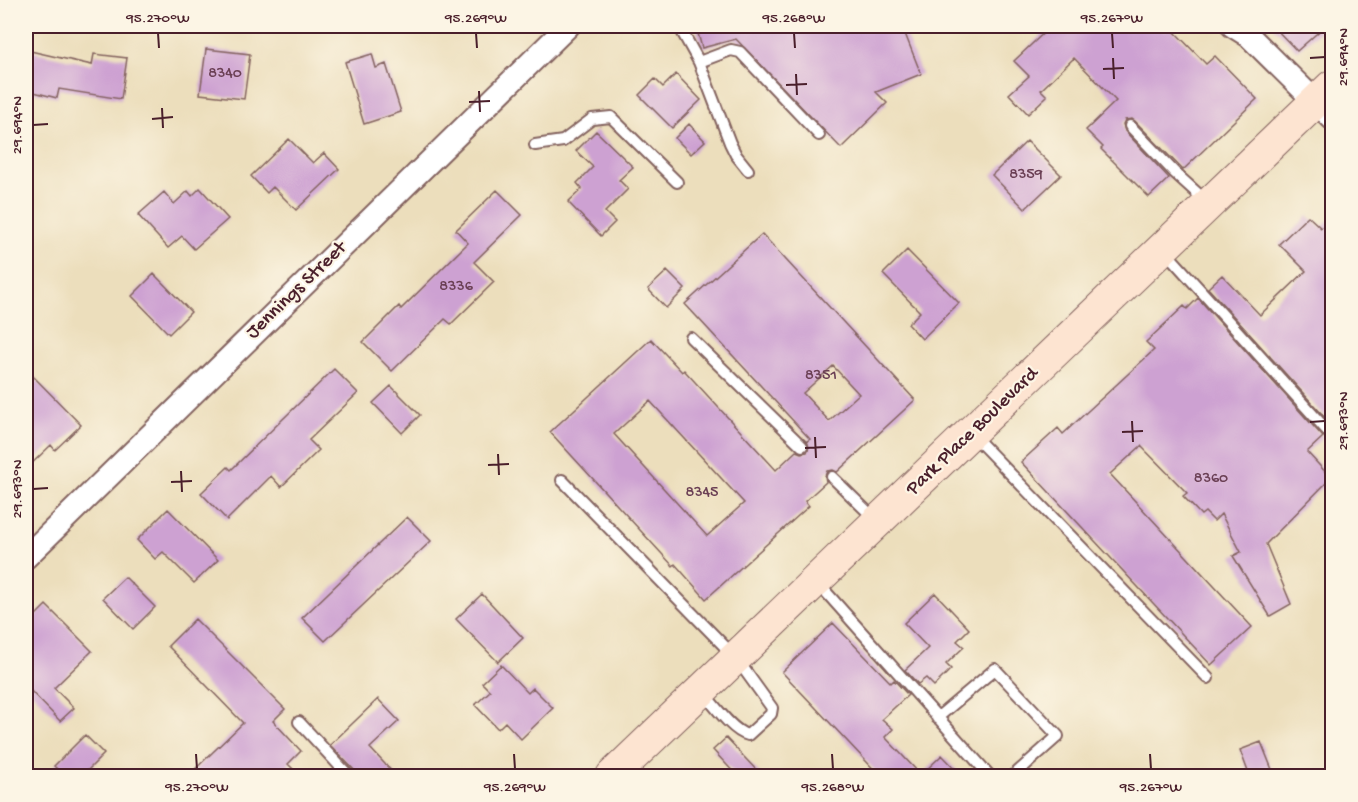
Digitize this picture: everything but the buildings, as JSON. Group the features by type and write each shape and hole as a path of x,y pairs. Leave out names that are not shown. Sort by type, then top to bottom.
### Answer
{"street":[{"name":"Jennings Street","path":"26,557 568,26"},
{"path":"1233,26 1327,102"},
{"name":"Park Place Boulevard","path":"612,777 1209,204 1327,102"}],"lane":[{"path":"679,26 699,62 730,143 748,170"},
{"path":"699,62 731,50 740,52 819,135"},
{"path":"535,146 563,141 592,119 611,117 677,182"},
{"path":"1130,126 1175,174 1209,204"},
{"path":"1163,249 1332,436"},
{"path":"691,338 802,446"},
{"path":"971,433 1208,678"},
{"path":"832,477 879,522"},
{"path":"562,480 736,658 772,708 771,714 748,735 744,735 727,721 702,691"},
{"path":"817,582 990,777"},
{"path":"937,717 995,669 1058,736 1012,777"},
{"path":"299,722 349,777"}]}
